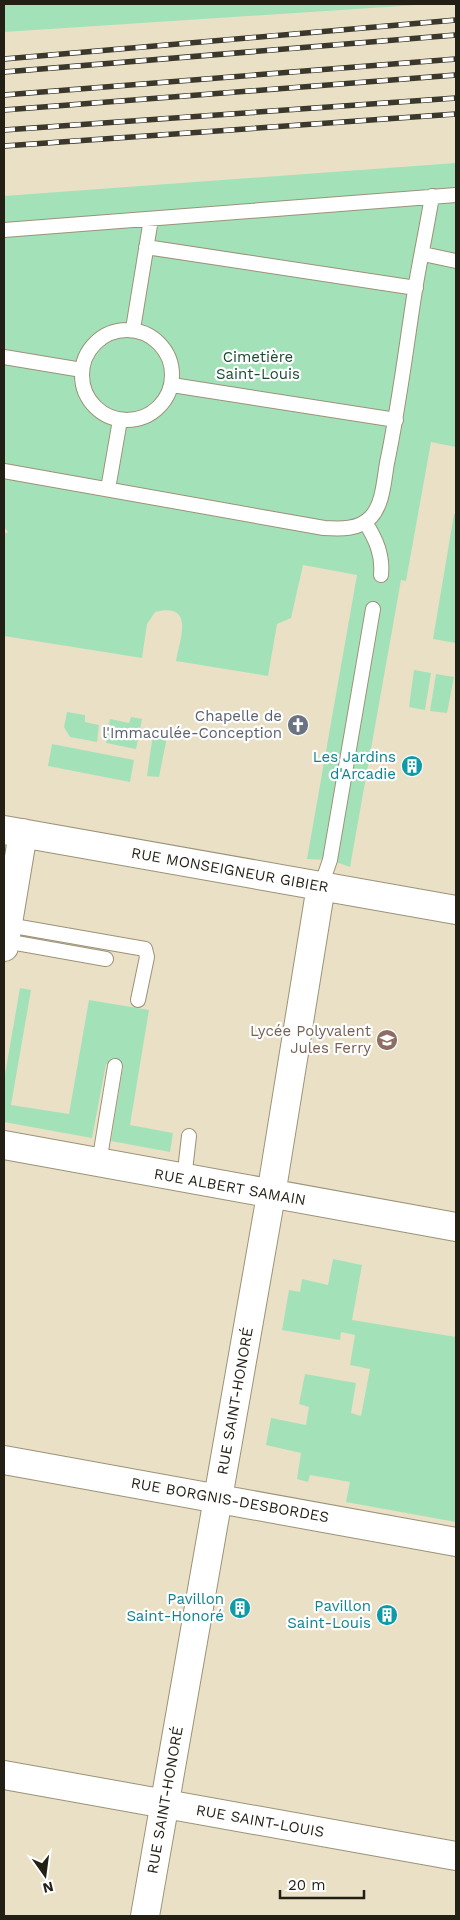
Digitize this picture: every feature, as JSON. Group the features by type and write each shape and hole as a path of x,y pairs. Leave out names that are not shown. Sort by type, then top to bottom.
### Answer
{"street":[{"name":"RUE MONSEIGNEUR GIBIER","path":"13,832 456,910"},
{"path":"5,938 13,832"},
{"name":"RUE SAINT-HONORÉ","path":"145,1916 271,1195 320,886"},
{"name":"RUE ALBERT SAMAIN","path":"4,1145 271,1195 456,1227"},
{"name":"RUE BORGNIS-DESBORDES","path":"4,1460 456,1542"},
{"name":"RUE SAINT-LOUIS","path":"4,1776 456,1856"}],"lane":[{"path":"4,230 456,195"},
{"path":"4,471 324,528 341,529 355,527 365,522 376,510 380,498 396,420 432,196"},
{"path":"134,329 151,219"},
{"path":"146,247 416,288"},
{"path":"423,254 456,261"},
{"path":"134,329 148,334 160,343 169,356 173,370 172,385 165,400 152,412 137,419 120,420 107,416 96,408 87,396 82,384 82,370 85,356 93,344 105,335 119,330 134,329"},
{"path":"4,357 82,370"},
{"path":"172,385 396,420"},
{"path":"108,489 120,420"},
{"path":"365,522 380,551 382,562 381,575"},
{"path":"320,886 330,860 373,609"},
{"path":"5,938 106,959"},
{"path":"5,938 145,949 147,957 138,1000"},
{"path":"99,1163 115,1066"},
{"path":"184,1179 189,1136"}],"green space":[{"path":"4,4 432,4 4,32"},
{"name":"Cimetière Saint-Louis","path":"456,163 456,447 431,442 406,581 401,580 350,867 330,860 307,859 357,575 303,565 291,618 277,624 268,676 176,661 182,624 176,612 168,610 155,612 147,624 142,658 4,636 4,534 8,532 4,527 4,196"},
{"path":"454,514 456,514 456,643 433,639"},
{"path":"414,670 431,673 425,710 409,707"},
{"path":"436,674 454,677 447,713 430,711"},
{"path":"67,712 85,715 85,722 99,725 97,742 70,737 64,727"},
{"path":"131,717 142,719 136,749 106,743 110,719 129,723"},
{"path":"153,734 167,737 159,777 147,776"},
{"path":"52,744 134,760 130,782 48,766"},
{"path":"20,988 31,990 11,1105 69,1114 89,1000 149,1010 130,1125 173,1133 170,1152 111,1141 123,1067 106,1064 92,1138 4,1122 4,1080"},
{"path":"333,1259 362,1265 352,1320 456,1337 456,1522 346,1502 350,1482 310,1475 308,1482 297,1479 301,1453 266,1445 271,1418 306,1425 309,1407 299,1404 305,1374 356,1383 351,1413 361,1416 370,1369 350,1365 355,1335 341,1332 340,1340 282,1330 289,1290 300,1292 302,1279 328,1285"}],"railway":[{"path":"4,59 456,20"},
{"path":"4,72 456,35"},
{"path":"4,95 456,59"},
{"path":"4,110 456,75"},
{"path":"4,130 456,98"},
{"path":"4,146 456,114"}],"place":[{"name":"Chapelle de l'Immaculée-Conception","path":"298,725"},
{"name":"Les Jardins d'Arcadie","path":"412,766"},
{"name":"Lycée Polyvalent Jules Ferry","path":"387,1040"},
{"name":"Pavillon Saint-Honoré","path":"240,1608"},
{"name":"Pavillon Saint-Louis","path":"387,1615"}]}
